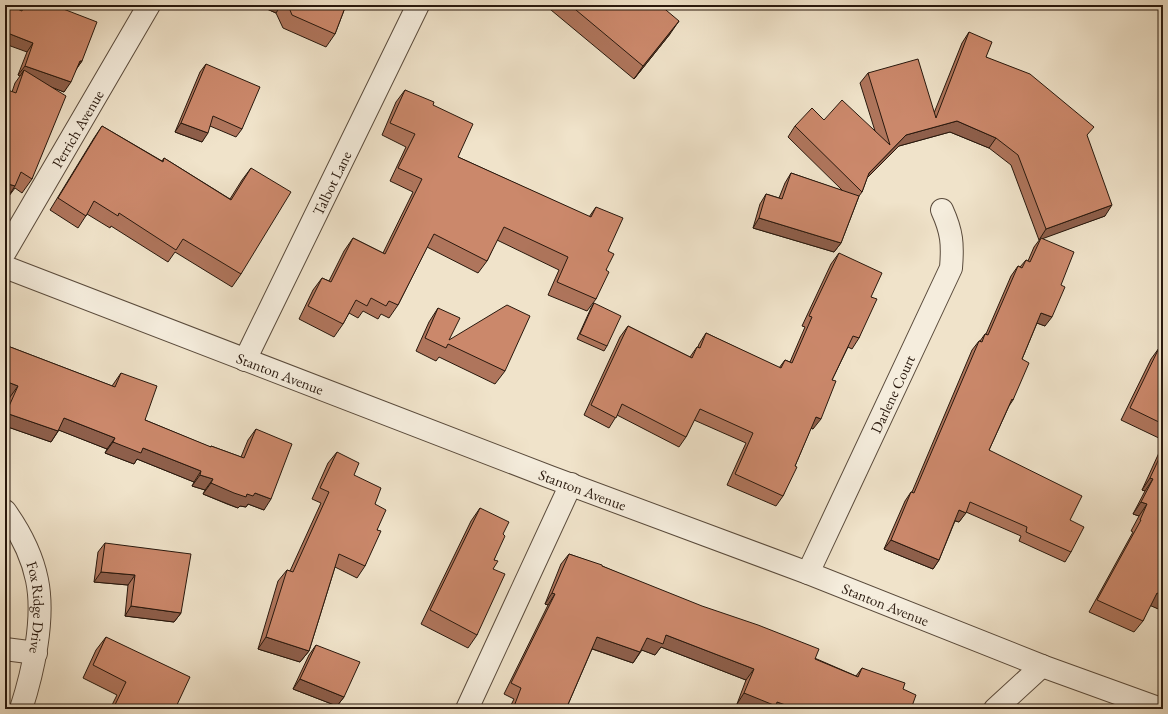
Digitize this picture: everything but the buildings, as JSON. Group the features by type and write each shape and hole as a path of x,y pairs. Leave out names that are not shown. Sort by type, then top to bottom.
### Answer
{"street":[{"name":"Perrich Avenue","path":"5,252 149,5"},
{"name":"Talbot Lane","path":"245,360 418,5"},
{"name":"Darlene Court","path":"808,573 951,268 951,236 942,210"},
{"name":"Stanton Avenue","path":"5,267 245,360 808,573 1042,666 1161,709"},
{"path":"466,709 571,484"},
{"name":"Fox Ridge Drive","path":"5,511 18,529 27,548 37,580 39,603 36,653 21,709"},
{"path":"5,649 36,653"},
{"path":"995,709 1042,666"}]}
